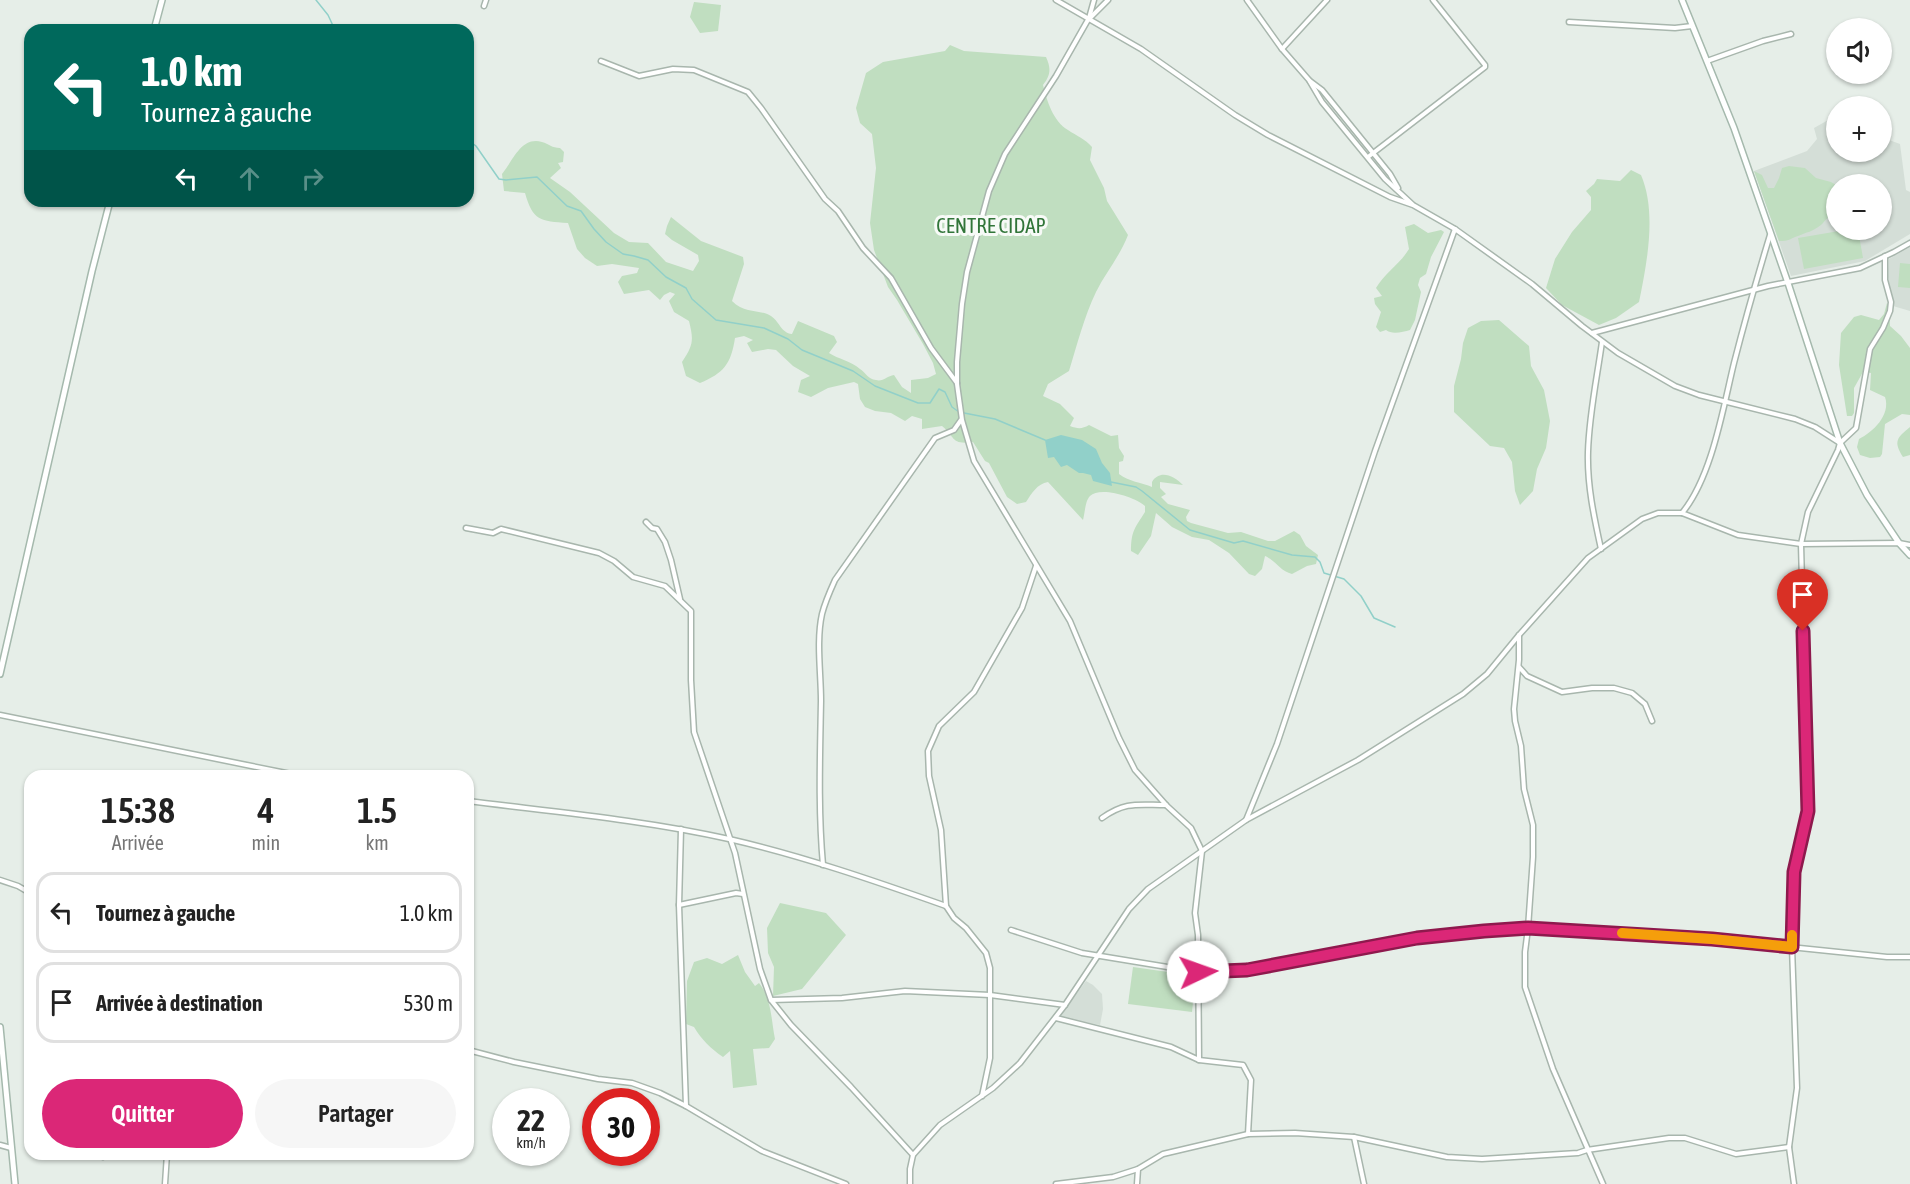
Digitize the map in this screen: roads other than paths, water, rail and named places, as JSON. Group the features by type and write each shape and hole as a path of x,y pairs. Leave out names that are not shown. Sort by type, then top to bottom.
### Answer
{"main road":[{"path":"156,24 162,0"},
{"path":"1682,0 1734,128 1840,442 1867,495 1899,543 1910,555"},
{"path":"0,674 108,207"},
{"path":"0,1027 15,1184"}],"street":[{"path":"484,6 486,0"},
{"path":"1056,0 1141,49 1235,115 1268,135 1390,197 1413,205 1455,229 1532,284 1618,353 1675,386 1698,395 1795,419 1815,427 1840,442"},
{"path":"1094,0 1089,18 1056,76 1005,154 989,191 967,272 959,334 957,384 961,418 974,461 1070,621 1119,738 1136,770 1167,806 1191,828 1202,851 1195,913 1198,935 1199,1060"},
{"path":"1089,18 1108,0"},
{"path":"1247,0 1282,49 1309,80 1322,102 1385,179 1413,205"},
{"path":"1282,49 1327,0"},
{"path":"1368,157 1485,67 1433,0"},
{"path":"1569,22 1675,28 1692,26"},
{"path":"1706,61 1763,41 1791,34"},
{"path":"601,61 639,76 673,69 694,70 748,92 825,199 838,211 863,248 891,278 931,348 957,384"},
{"path":"1309,80 1329,98 1390,174 1399,192"},
{"path":"1322,102 1329,98"},
{"path":"1342,126 1347,121"},
{"path":"1246,820 1277,744 1334,572 1455,229"},
{"path":"1682,513 1693,500 1705,471 1726,402 1733,366 1770,235"},
{"path":"1592,333 1753,291 1860,268 1910,243"},
{"path":"1794,1184 1789,1147 1797,1088 1792,947 1794,872 1808,811 1801,544 1808,512 1839,450 1840,442 1857,428 1870,350 1890,311 1891,302 1885,280 1885,256"},
{"path":"1602,341 1588,454 1592,506 1602,549"},
{"path":"823,865 819,799 820,634 825,602 835,580 935,438 954,429 961,418"},
{"path":"910,1184 913,1155 940,1125 982,1096 1015,1069 1056,1018 1129,909 1148,889 1246,820 1358,760 1464,694 1487,674 1588,558 1642,519 1658,513 1682,513 1738,536 1801,544 1899,543 1910,545"},
{"path":"646,522 652,528 657,529 665,542 680,600"},
{"path":"466,528 493,533 501,529 598,554 614,561 633,577 665,586 691,611 694,732 731,840 760,969 771,1000 791,1025 913,1155"},
{"path":"982,1096 990,1058 990,968 986,953 946,906 941,830 928,776 928,751 939,726 974,692 1022,608 1036,566"},
{"path":"1519,635 1514,701 1515,721 1521,746 1524,789 1530,805 1533,825 1524,987 1554,1069 1603,1184"},
{"path":"1518,667 1527,676 1562,692 1614,688 1632,693 1645,704 1652,721"},
{"path":"0,715 270,770"},
{"path":"474,802 681,829 731,840 857,874 946,906"},
{"path":"1102,818 1116,808 1131,804 1167,806"},
{"path":"681,829 679,904 686,1106"},
{"path":"0,880 24,890"},
{"path":"679,904 736,893 743,894"},
{"path":"1011,930 1098,956 1198,972 1247,970 1417,938 1528,928 1712,939 1887,957 1910,957"},
{"path":"771,1000 842,998 905,991 990,994 1065,1005"},
{"path":"1056,1018 1171,1047 1199,1060 1243,1065 1251,1080 1248,1134"},
{"path":"474,1052 598,1079 632,1083 686,1106 762,1151 846,1184"},
{"path":"1056,1184 1113,1177 1138,1169 1162,1154 1248,1134 1294,1133 1354,1137 1447,1157 1482,1159 1578,1154 1587,1150 1669,1138 1685,1138 1736,1154 1789,1147"},
{"path":"1354,1137 1364,1184"},
{"path":"0,1145 12,1149"},
{"path":"165,1184 167,1160"},
{"path":"1137,1184 1138,1169"}],"water":[{"path":"1061,435 1082,440 1096,449 1102,463 1110,473 1112,486 1093,481 1091,475 1079,473 1067,465 1061,467 1054,457 1048,458 1045,440"}],"waterway":[{"path":"316,0 332,24"},
{"path":"474,144 499,179 537,177 567,206 581,211 606,242 623,254 648,260 666,277 686,288 692,299 716,320 764,328 788,339 802,350 853,371 875,386 918,403 930,403 939,389 945,392 952,407 959,412 995,419 1045,440"},
{"path":"1111,482 1136,487 1190,530 1234,543 1243,541 1292,555 1315,557 1320,562 1324,573 1344,579 1361,596 1374,618 1395,627"}],"park label":[{"name":"CENTRE CIDAP","path":"991,226"}]}
